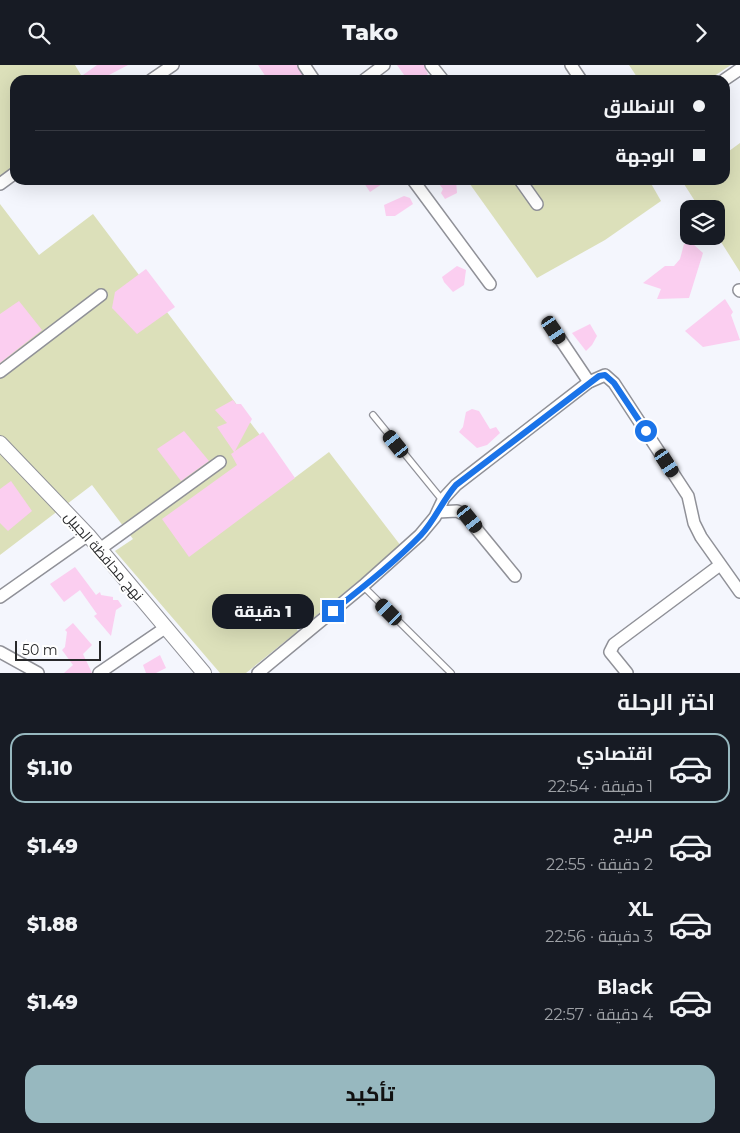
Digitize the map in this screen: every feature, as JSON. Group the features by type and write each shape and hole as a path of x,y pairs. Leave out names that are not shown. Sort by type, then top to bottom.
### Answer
{"street":[{"path":"156,73 173,65"},
{"path":"371,75 384,65"},
{"path":"431,65 439,75"},
{"path":"417,185 490,284"},
{"path":"524,185 537,204"},
{"path":"0,371 101,295"},
{"path":"554,330 589,382"},
{"path":"258,673 363,586 420,535 456,485 589,382 605,375 614,383 688,496 694,523 720,565 740,592"},
{"name":"نهج محافظة الجبيل","path":"0,443 88,535 204,673"},
{"path":"100,549 220,462"},
{"path":"440,506 465,515 516,576"},
{"path":"0,597 88,535"},
{"path":"627,673 612,657 610,652 614,644 720,565"},
{"path":"99,673 166,628"},
{"path":"0,652 38,673"}],"lane":[{"path":"372,415 440,506"},
{"path":"363,586 451,673"}],"green space":[{"path":"0,65 75,65 81,75 10,75 10,177 0,183"},
{"path":"629,65 731,65 716,75 636,75"},
{"path":"740,143 740,272 723,245 725,245 725,200 694,200 685,185 730,185 730,150"},
{"path":"471,185 652,185 661,201 605,240 537,278"},
{"path":"0,204 39,255 93,214 293,479 329,452 401,546 312,619 308,614 294,625 298,631 246,673 220,673 115,551 133,539 92,485 0,555"}],"building":[{"path":"97,65 128,65 109,75 83,75"},
{"path":"258,65 297,65 302,75 265,75"},
{"path":"397,65 424,65 428,74 427,75 404,75"},
{"path":"365,185 380,185 370,192"},
{"path":"440,185 456,185 457,193 445,199 441,193 443,189"},
{"path":"404,196 410,198 413,204 395,216 386,216 384,205"},
{"path":"684,245 694,245 703,253 689,298 657,299 661,289 643,283 665,266 674,266 680,259"},
{"path":"457,266 466,270 464,285 453,292 442,277"},
{"path":"146,269 175,307 137,334 112,308 115,292"},
{"path":"725,299 733,312 731,315 740,340 703,347 685,331"},
{"path":"19,301 42,330 0,363 0,314"},
{"path":"590,324 597,336 586,351 572,333"},
{"path":"233,400 236,404 241,404 252,419 235,451 263,432 295,478 189,557 162,519 237,465 231,454 234,452 217,427 227,423 215,410"},
{"path":"472,409 479,411 490,429 496,427 500,433 487,445 477,448 459,432 463,427 466,412"},
{"path":"184,431 209,461 181,481 157,449"},
{"path":"11,481 32,511 8,531 0,523 0,489"},
{"path":"75,567 96,595 100,592 101,595 113,597 113,600 118,600 122,606 116,610 111,636 94,616 97,614 80,590 64,602 50,584"},
{"path":"73,623 92,645 83,654 92,673 64,673 73,665 62,650 65,647 67,632 65,630"},
{"path":"160,655 166,668 156,673 146,673 143,665"}],"route":[{"path":"333,611 420,535 435,517 444,498 456,485 599,376 605,375 609,377 646,431"}]}
